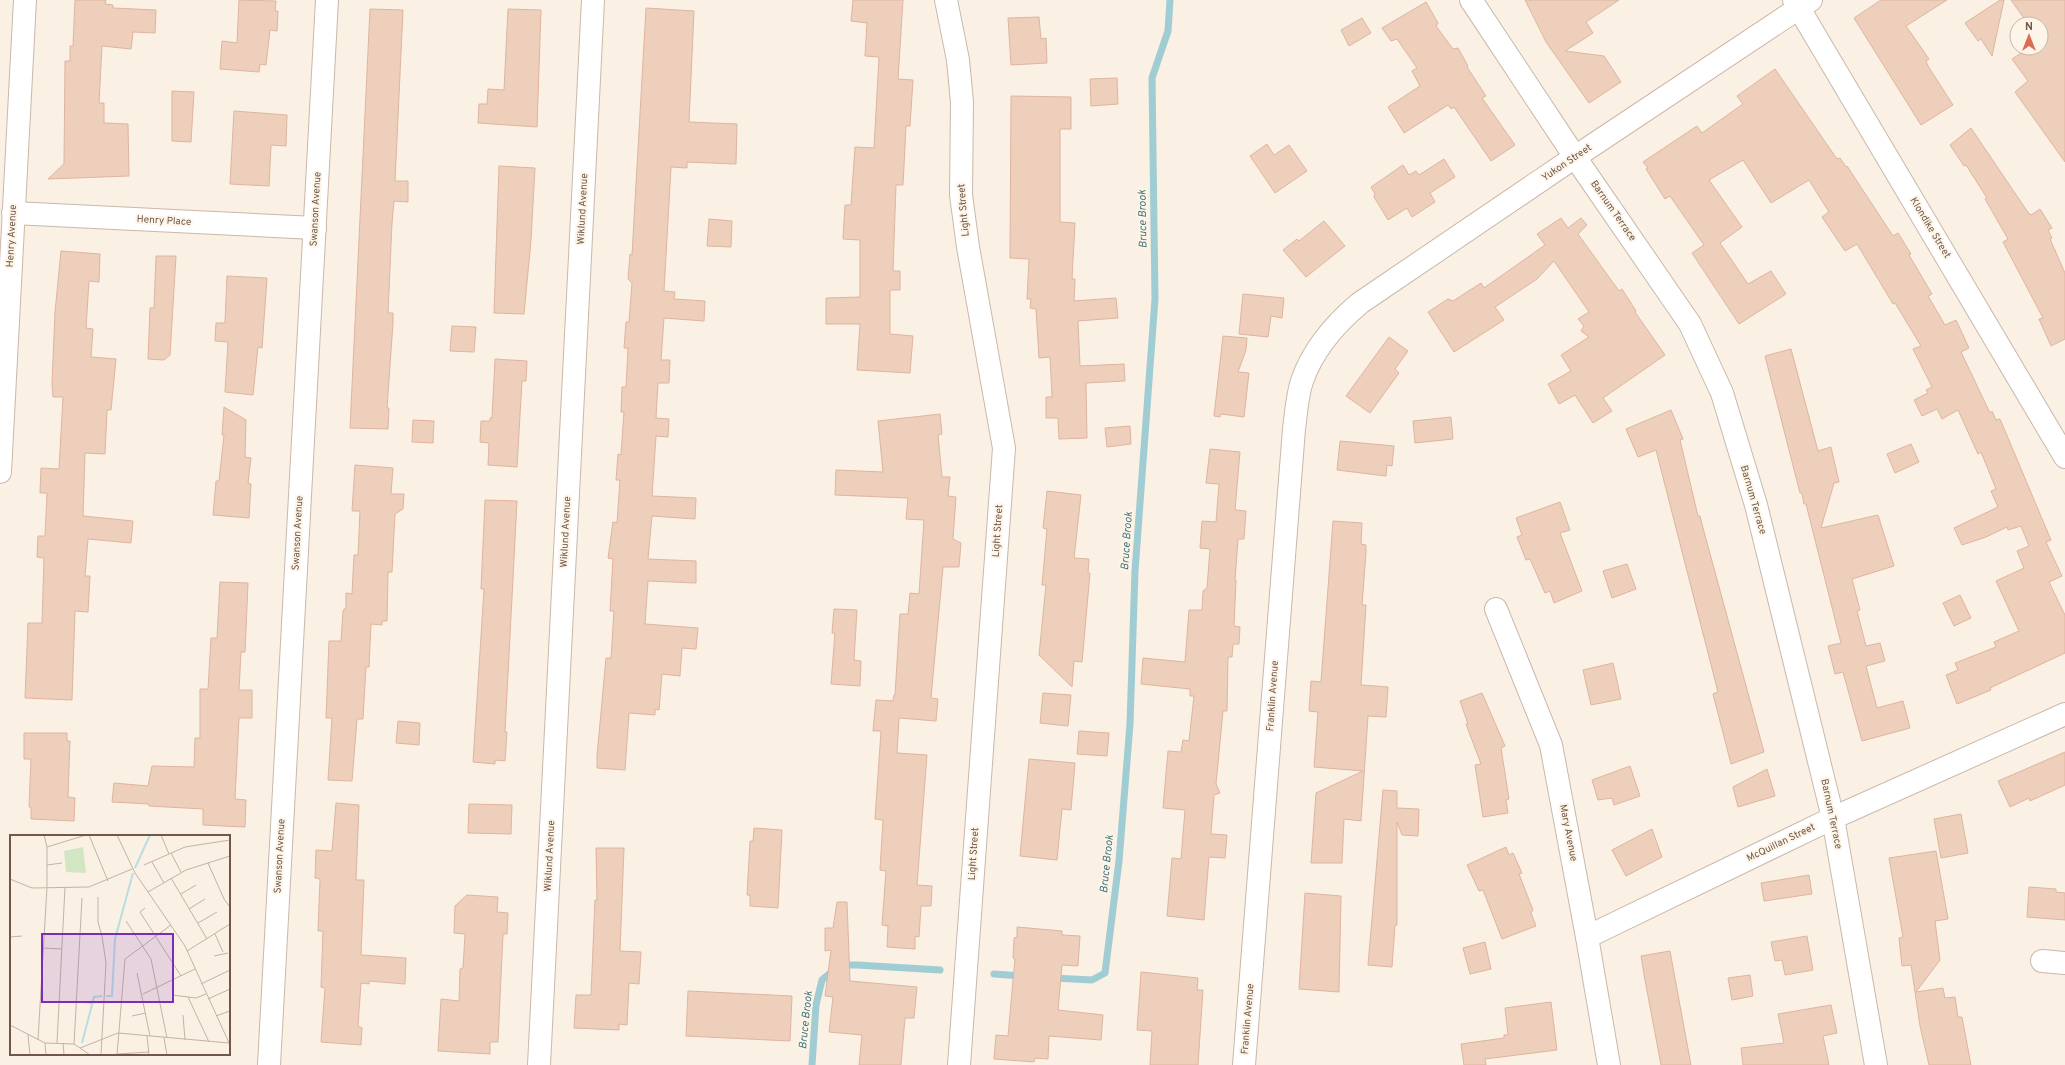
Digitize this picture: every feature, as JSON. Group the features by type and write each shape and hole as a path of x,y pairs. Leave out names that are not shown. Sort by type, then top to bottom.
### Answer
{"street":[{"name":"Henry Avenue","path":"0,472 25,0"},
{"name":"Swanson Avenue","path":"269,1065 327,0"},
{"name":"Wiklund Avenue","path":"539,1065 593,0"},
{"name":"Light Street","path":"946,0 958,60 962,102 961,195 968,247 1004,448 959,1065"},
{"name":"Barnum Terrace","path":"1471,0 1575,157 1690,324 1722,393 1756,505 1833,818 1876,1065"},
{"name":"Yukon Street","path":"1329,334 1345,316 1360,303 1802,3"},
{"name":"Klondike Street","path":"1802,3 2065,457"},
{"name":"Henry Place","path":"13,213 315,228"},
{"name":"Franklin Avenue","path":"1244,1065 1294,430 1302,381 1318,349 1329,334"},
{"name":"Mary Avenue","path":"1496,609 1551,745 1609,1065"},
{"name":"McQuillan Street","path":"1587,937 1833,818 2065,714"},
{"path":"2042,961 2065,963"}],"building":[{"path":"75,0 106,0 105,4 113,5 113,8 156,10 155,33 133,32 131,49 102,46 99,103 104,103 104,123 128,124 129,176 48,179 64,164 65,61 70,61 70,46 73,46"},
{"path":"239,0 276,1 275,11 278,11 277,31 270,30 266,65 260,64 259,72 220,69 222,41 237,43"},
{"path":"853,0 903,0 898,79 913,80 910,126 906,126 903,185 896,185 893,271 900,271 900,290 890,290 890,334 913,336 910,373 857,370 860,324 826,324 826,298 860,297 860,240 843,239 845,205 851,205 855,147 874,148 879,57 865,56 867,23 851,21"},
{"path":"1525,0 1619,0 1586,22 1593,33 1565,51 1604,56 1621,82 1589,103 1546,42"},
{"path":"1881,0 1947,0 1906,26 1929,59 1926,61 1928,66 1953,105 1921,125 1854,18"},
{"path":"2000,0 2004,0 1992,56 1981,39 1978,41 1965,23"},
{"path":"2011,0 2065,0 2065,162 2015,92 2028,81 2012,59 2017,56 2049,56 2049,16 2022,16"},
{"path":"1426,2 1438,23 1436,26 1453,49 1458,48 1468,66 1467,67 1486,96 1482,98 1515,145 1491,161 1454,107 1451,109 1448,105 1404,133 1388,107 1420,86 1412,71 1417,68 1397,39 1391,41 1382,28"},
{"path":"646,8 694,11 689,122 737,124 736,164 687,162 687,168 671,167 664,291 675,292 674,299 705,301 704,321 664,318 661,360 670,360 669,383 658,383 656,418 669,419 668,437 656,436 652,496 696,498 695,519 652,516 648,559 696,561 696,583 648,581 645,624 698,628 696,649 682,648 680,676 662,674 659,710 655,709 655,715 629,713 625,770 597,768 597,756 606,658 611,658 614,611 610,611 613,559 608,558 613,522 617,523 620,480 616,480 618,454 621,455 624,412 621,412 622,387 626,387 628,348 624,348 626,322 629,322 632,283 628,279 630,254 632,255"},
{"path":"370,9 403,10 395,181 408,181 408,202 394,201 392,223 388,313 393,313 393,323 387,408 389,408 388,429 350,428"},
{"path":"508,9 541,10 537,127 478,123 479,104 487,104 488,89 504,90"},
{"path":"1039,17 1041,39 1046,38 1047,63 1011,65 1008,18"},
{"path":"1362,18 1371,33 1349,46 1341,30"},
{"path":"1775,69 1837,159 1840,158 1846,167 1847,166 1893,236 1898,233 1932,294 1928,296 1945,325 1956,320 1969,348 1961,352 1990,413 1992,411 1996,420 2000,419 2051,540 2046,542 2062,576 2049,582 2065,615 2065,653 1990,688 1991,690 1957,704 1946,675 1958,670 1955,663 1996,647 1994,642 2019,631 1996,581 2024,568 2017,551 2029,546 2021,526 2008,530 2007,527 1986,537 1962,545 1954,528 1998,507 1991,491 1996,489 1981,452 1978,454 1958,410 1942,419 1937,409 1922,416 1914,400 1928,393 1926,390 1932,387 1913,349 1921,346 1895,303 1893,304 1857,244 1845,251 1822,217 1829,212 1809,180 1771,203 1743,160 1709,180 1742,227 1720,243 1748,284 1771,271 1786,294 1739,324 1692,253 1704,245 1670,196 1665,199 1646,169 1648,168 1643,162 1697,126 1702,133 1743,104 1737,96"},
{"path":"1117,78 1118,104 1091,106 1090,79"},
{"path":"172,91 194,92 191,142 172,141"},
{"path":"1011,96 1071,97 1071,129 1060,129 1060,222 1075,223 1072,279 1075,279 1074,301 1116,298 1118,318 1078,321 1080,366 1124,364 1125,381 1086,383 1087,438 1059,439 1058,418 1046,418 1046,397 1052,397 1050,357 1039,358 1036,309 1030,308 1031,299 1027,299 1029,259 1010,258"},
{"path":"234,111 287,115 286,146 271,145 269,186 230,184"},
{"path":"1971,128 2027,211 2031,215 2040,209 2052,228 2048,230 2052,238 2050,239 2065,273 2065,339 2051,346 2039,319 2043,318 2003,242 2008,239 1985,199 1987,198 1966,165 1964,166 1950,145"},
{"path":"1267,144 1274,155 1289,145 1307,171 1275,193 1250,156"},
{"path":"1444,159 1455,177 1430,193 1435,202 1412,217 1407,208 1388,220 1374,197 1375,194 1371,187 1403,165 1409,175 1416,171 1419,175"},
{"path":"499,166 535,168 531,240 524,314 494,313"},
{"path":"1561,218 1568,228 1581,218 1587,225 1578,234 1619,291 1622,289 1636,311 1635,312 1665,355 1603,398 1612,411 1593,423 1575,395 1559,404 1548,384 1571,371 1561,355 1589,337 1581,331 1584,326 1578,319 1589,312 1554,261 1537,279 1495,307 1504,320 1454,352 1428,312 1448,299 1453,301 1481,283 1484,288 1545,245 1537,234"},
{"path":"709,219 732,221 731,247 707,246"},
{"path":"1324,221 1345,246 1306,277 1283,250 1297,239 1299,241"},
{"path":"61,251 100,254 99,282 89,281 86,328 93,329 91,357 116,359 111,410 107,410 105,454 85,453 83,516 133,521 131,543 88,539 85,576 90,576 88,612 75,611 72,700 25,698 28,623 42,623 44,558 37,557 38,536 45,536 47,493 40,493 41,468 59,469 63,397 53,397 52,384 55,312"},
{"path":"156,256 176,256 170,355 164,360 148,359 150,308 154,308"},
{"path":"227,276 267,278 262,348 258,347 253,395 225,392 228,342 215,341 216,323 225,323"},
{"path":"1243,294 1284,298 1282,318 1271,316 1268,337 1239,334"},
{"path":"452,326 476,327 474,352 450,351"},
{"path":"1223,336 1247,338 1246,350 1238,372 1249,373 1244,417 1221,414 1220,417 1214,416"},
{"path":"1389,337 1408,351 1395,369 1399,373 1370,413 1346,396"},
{"path":"1791,349 1818,451 1831,447 1839,482 1834,483 1821,528 1878,515 1894,566 1852,579 1860,610 1857,611 1866,646 1880,643 1885,661 1866,666 1877,708 1903,701 1910,728 1862,741 1843,672 1835,674 1828,646 1841,643 1806,504 1804,504 1802,493 1800,493 1765,356"},
{"path":"495,359 527,361 526,381 522,381 517,467 488,465 489,443 480,442 481,421 490,421 490,418 492,418"},
{"path":"224,407 246,420 245,457 251,458 248,483 251,484 249,518 213,515 216,481 219,481 224,435 222,435"},
{"path":"1671,410 1683,439 1680,440 1698,516 1700,516 1764,752 1731,764 1713,694 1718,692 1656,450 1638,457 1626,429"},
{"path":"940,414 942,434 938,435 942,477 950,477 948,496 956,497 953,539 961,543 959,567 943,567 931,698 938,699 936,721 899,718 897,753 927,755 917,885 932,886 931,906 921,906 919,937 915,936 915,949 887,947 888,926 882,925 886,871 880,870 883,820 875,819 881,731 873,731 876,700 893,701 895,695 900,614 908,614 910,593 919,594 924,520 906,519 908,498 835,495 836,470 883,472 878,421"},
{"path":"1451,417 1453,439 1415,443 1413,421"},
{"path":"413,420 434,421 433,443 412,442"},
{"path":"1130,426 1131,444 1107,447 1105,428"},
{"path":"1340,441 1394,446 1392,466 1387,465 1386,476 1337,470"},
{"path":"1911,444 1919,462 1895,473 1887,454"},
{"path":"1210,449 1240,452 1235,510 1246,511 1244,539 1238,539 1235,580 1234,626 1240,627 1239,644 1233,644 1232,657 1228,657 1227,711 1223,711 1216,784 1220,793 1214,795 1211,834 1227,835 1225,858 1209,857 1204,920 1167,916 1172,858 1181,859 1185,810 1163,808 1168,751 1181,752 1183,740 1189,741 1194,696 1190,696 1190,689 1141,684 1143,658 1185,662 1189,610 1202,610 1203,591 1207,588 1210,549 1200,548 1202,521 1216,522 1219,484 1206,483"},
{"path":"355,465 393,468 391,494 404,494 403,509 395,514 392,572 388,572 387,621 382,621 382,625 371,624 369,667 366,667 363,719 357,719 352,781 328,780 332,718 326,718 329,641 341,641 343,611 346,607 346,593 352,594 354,555 358,555 360,511 352,511"},
{"path":"1047,491 1081,495 1074,558 1089,559 1088,573 1090,573 1082,662 1074,661 1072,687 1039,655 1046,585 1042,585 1047,529 1043,528"},
{"path":"485,500 517,501 505,732 507,732 505,761 495,760 495,764 473,762 484,589 481,589"},
{"path":"1560,502 1570,530 1560,533 1582,591 1554,603 1550,591 1545,593 1530,559 1526,560 1517,537 1522,535 1516,518"},
{"path":"1333,521 1362,523 1361,544 1366,545 1366,552 1362,605 1366,605 1361,685 1388,687 1386,717 1368,716 1361,821 1344,819 1342,863 1311,863 1316,793 1363,771 1314,767 1318,712 1309,711 1311,681 1321,682"},
{"path":"1627,564 1636,589 1612,598 1603,571"},
{"path":"220,582 248,583 245,652 241,652 239,690 252,690 252,718 239,718 235,799 246,800 245,827 203,825 203,809 112,802 114,783 148,786 152,766 194,767 195,738 200,738 200,689 208,689 211,638 217,638"},
{"path":"1960,595 1971,618 1954,626 1943,603"},
{"path":"834,609 857,610 854,660 861,661 860,686 831,684 835,633 832,633"},
{"path":"1613,663 1621,699 1591,705 1583,670"},
{"path":"1043,693 1071,695 1068,726 1040,723"},
{"path":"1482,693 1505,746 1501,748 1509,799 1506,800 1508,813 1483,817 1475,765 1481,764 1466,724 1468,724 1460,701"},
{"path":"398,721 420,723 419,745 396,743"},
{"path":"1079,731 1109,733 1107,756 1077,754"},
{"path":"24,733 67,733 67,741 70,741 68,797 75,798 74,821 31,819 31,807 29,807 31,759 24,759"},
{"path":"2065,752 2065,785 2030,801 2029,798 2010,807 1998,781"},
{"path":"1029,759 1075,763 1071,810 1062,809 1057,860 1020,856"},
{"path":"1630,766 1640,796 1614,805 1612,798 1598,800 1592,780"},
{"path":"1767,769 1775,796 1738,807 1733,787"},
{"path":"1383,790 1397,791 1397,808 1419,809 1418,836 1402,835 1397,822 1397,925 1395,925 1392,967 1368,965"},
{"path":"336,803 359,805 356,880 364,880 361,955 406,958 405,984 369,981 369,984 361,983 358,1026 362,1028 361,1045 321,1042 325,988 321,987 323,931 318,931 320,879 315,878 316,850 332,851"},
{"path":"469,804 512,805 511,834 468,833"},
{"path":"1961,814 1968,853 1941,858 1934,819"},
{"path":"754,828 782,830 778,908 750,906 750,895 747,895 750,841 753,841"},
{"path":"1652,829 1662,857 1626,876 1612,850"},
{"path":"1506,847 1509,855 1513,853 1522,873 1519,874 1533,910 1531,913 1536,926 1502,939 1483,890 1479,891 1467,865"},
{"path":"596,848 624,848 620,951 641,952 639,984 629,983 627,1025 619,1024 619,1030 574,1028 576,995 591,995 595,900 597,900"},
{"path":"1936,851 1948,919 1935,921 1940,960 1916,992 1943,988 1945,998 1955,997 1958,1017 1962,1017 1971,1065 1929,1065 1920,1026 1911,965 1902,966 1899,938 1903,937 1889,858"},
{"path":"1809,875 1812,894 1764,901 1761,883"},
{"path":"2029,887 2056,889 2056,892 2065,893 2065,920 2027,917"},
{"path":"1305,893 1341,896 1339,992 1299,989"},
{"path":"467,895 498,897 497,912 508,913 507,934 503,934 498,1042 490,1042 490,1054 438,1051 441,999 459,1001 460,969 463,968 465,934 454,933 455,906"},
{"path":"837,902 847,902 850,981 917,987 914,1018 905,1018 901,1065 859,1065 862,1035 829,1032 833,997 825,996 831,950 825,951 825,928 833,928"},
{"path":"1017,927 1062,931 1062,935 1080,936 1078,966 1062,965 1058,1010 1103,1015 1101,1040 1049,1036 1048,1059 1035,1058 1034,1062 994,1059 996,1035 1008,1036 1015,959 1013,958 1014,938 1017,937"},
{"path":"1807,936 1813,970 1785,975 1782,960 1775,961 1771,942"},
{"path":"1485,942 1491,969 1470,974 1463,948"},
{"path":"1670,951 1691,1065 1661,1065 1645,980 1641,956"},
{"path":"1141,972 1198,978 1197,990 1203,990 1198,1065 1150,1065 1152,1031 1137,1030"},
{"path":"1750,975 1753,996 1732,1000 1728,978"},
{"path":"688,991 792,996 790,1041 686,1036"},
{"path":"1551,1002 1557,1050 1485,1059 1486,1065 1464,1065 1461,1044 1504,1038 1504,1035 1508,1035 1505,1008"},
{"path":"1831,1005 1837,1033 1823,1036 1829,1065 1743,1065 1741,1048 1784,1043 1778,1014"}],"waterway":[{"name":"Bruce Brook","path":"1053,978 1092,980 1105,973 1119,861 1130,724 1135,571 1155,299 1152,78 1168,31 1170,0"},
{"name":"Bruce Brook","path":"812,1065 816,1005 822,980 840,965 940,970"},
{"name":"Bruce Brook","path":"994,974 1022,976"}]}
